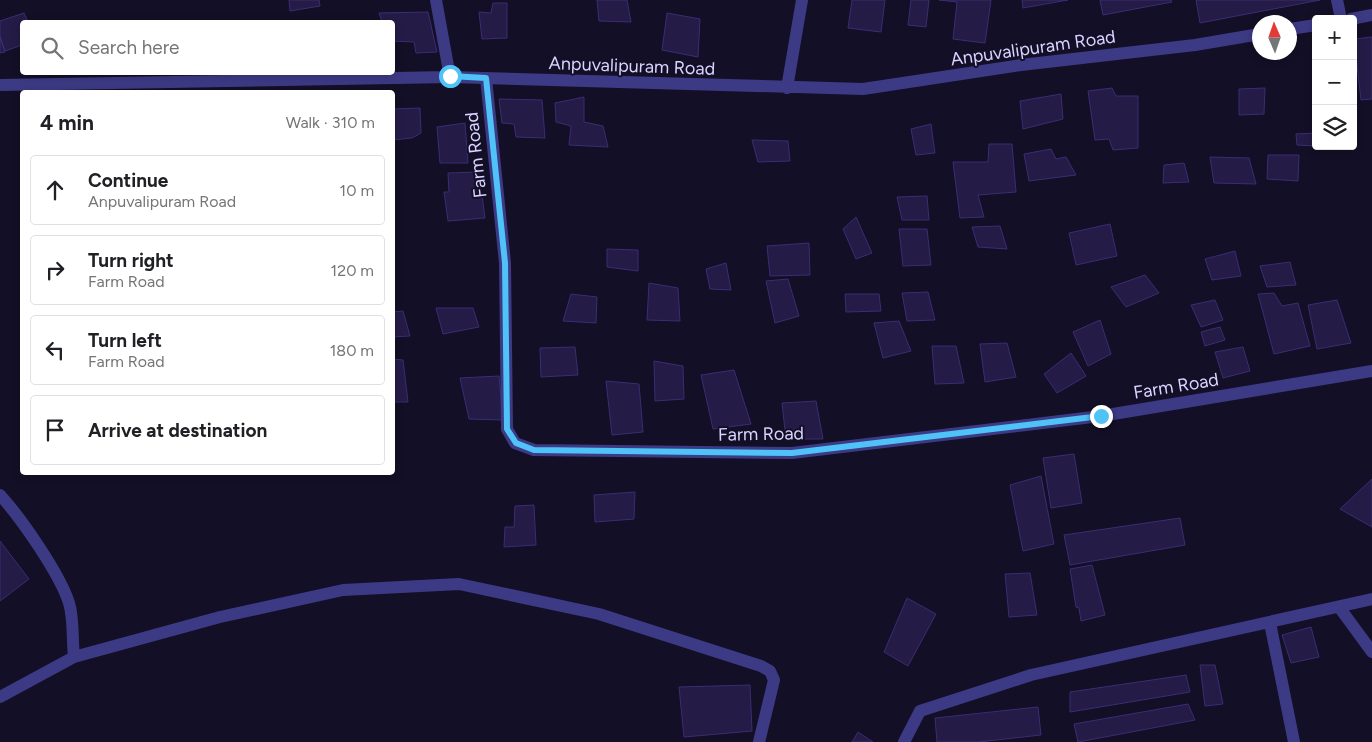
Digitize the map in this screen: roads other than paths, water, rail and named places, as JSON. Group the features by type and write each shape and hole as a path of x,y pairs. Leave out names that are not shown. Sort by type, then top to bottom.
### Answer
{"street":[{"path":"436,0 450,76"},
{"path":"788,88 802,0"},
{"path":"1337,0 1339,15"},
{"path":"1357,18 1372,15"},
{"path":"1297,28 1312,26"},
{"name":"Anpuvalipuram Road","path":"0,85 450,76 863,89 1021,65 1252,35"},
{"name":"Farm Road","path":"486,78 505,263 507,429 516,443 534,450 792,453 1101,416 1372,371"},
{"path":"0,495 12,508 62,584 70,604 74,657"},
{"path":"0,697 74,657 220,616 343,590 459,584 599,614 770,671 774,680 759,742"},
{"path":"904,742 920,712 1031,675 1372,599"},
{"path":"1339,607 1372,652"},
{"path":"1270,623 1294,742"}]}
